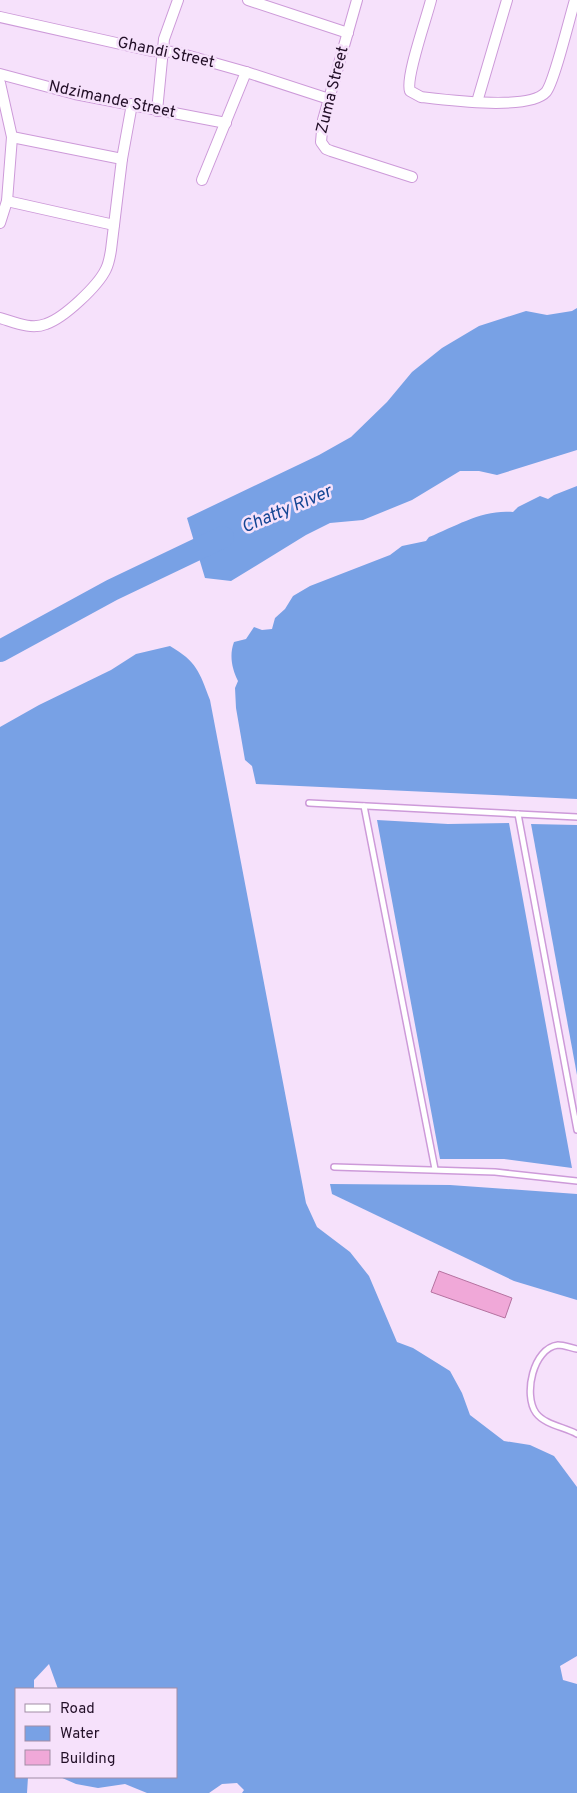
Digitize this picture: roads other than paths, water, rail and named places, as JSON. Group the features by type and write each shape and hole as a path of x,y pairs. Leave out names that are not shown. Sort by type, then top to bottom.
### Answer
{"street":[{"path":"157,111 164,39 178,0"},
{"path":"248,0 348,33"},
{"name":"Zuma Street","path":"357,0 323,120 320,142 326,149 412,177"},
{"path":"431,0 412,70 410,92 421,97 494,104 512,103 537,97 547,91 553,77 575,0"},
{"path":"477,102 507,0"},
{"name":"Ghandi Street","path":"0,17 152,51 175,52 246,72 329,99"},
{"path":"202,180 246,72"},
{"name":"Ndzimande Street","path":"0,74 75,94 226,123"},
{"path":"0,83 12,137 7,201 0,223"},
{"path":"0,318 27,326 46,324 88,294 106,269 111,250 122,159 132,104"},
{"path":"12,137 122,159"},
{"path":"7,201 114,225"}],"lane":[{"path":"309,803 577,817"},
{"path":"364,806 435,1170"},
{"path":"518,814 577,1130"},
{"path":"334,1167 494,1172 577,1182"},
{"path":"577,1349 559,1345 546,1350 537,1364 529,1384 532,1404 536,1412 542,1418 577,1434"}],"water":[{"path":"577,308 577,450 497,475 479,471 460,471 412,500 363,520 330,523 306,535 231,581 205,578 187,518 319,455 351,437 387,402 412,372 442,348 479,326 526,311 547,315 572,311"},
{"path":"577,486 577,799 256,784 252,766 245,760 236,708 235,688 238,681 231,657 234,642 246,639 254,627 262,630 272,629 275,618 285,609 293,596 310,586 390,555 402,546 426,541 429,537 470,519 491,513 513,512 518,507 540,496 548,499"},
{"path":"170,646 192,662 210,700 306,1203 317,1227 350,1252 369,1276 397,1342 413,1348 450,1371 462,1393 470,1415 504,1441 530,1445 554,1456 577,1487 577,1656 560,1666 563,1680 577,1684 577,1793 242,1793 244,1790 237,1783 222,1784 209,1793 147,1793 125,1784 98,1788 76,1784 62,1778 178,1778 178,1688 58,1688 49,1664 34,1680 34,1688 15,1688 15,1778 28,1778 27,1793 0,1793 0,727 39,705 111,670 136,654"},
{"path":"377,820 448,824 509,823 572,1168 504,1159 440,1159"},
{"path":"531,824 577,825 577,1075"},
{"path":"330,1184 450,1185 577,1194 577,1300 514,1281 332,1194"}],"waterway":[{"name":"Chatty River","path":"0,651 112,590 223,537"}]}
